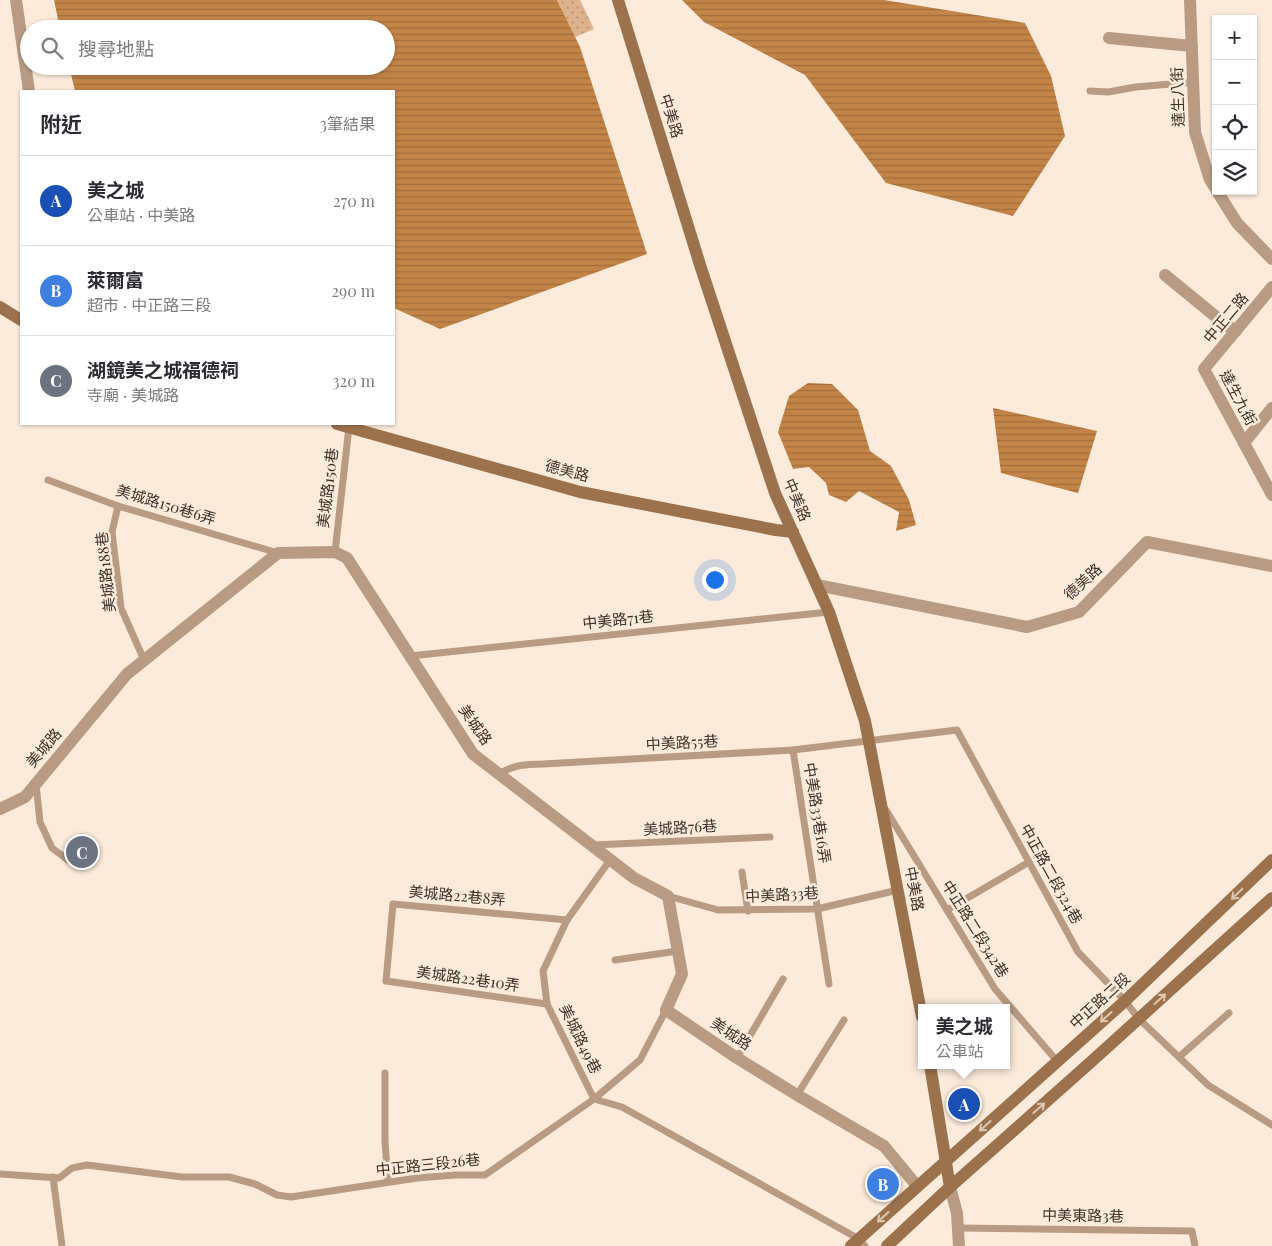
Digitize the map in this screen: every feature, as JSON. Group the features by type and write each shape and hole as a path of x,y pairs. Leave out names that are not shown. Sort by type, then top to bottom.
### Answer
{"street":[{"path":"16,0 20,28"},
{"name":"中美路","path":"618,0 701,268 775,493 828,612 866,721 920,1004"},
{"name":"達生八街","path":"1190,0 1195,132 1212,183"},
{"path":"1109,38 1192,46"},
{"path":"27,75 29,90"},
{"name":"達生八街","path":"1219,195 1237,223 1272,259"},
{"path":"1165,275 1236,331"},
{"name":"中正二路","path":"1204,369 1272,287"},
{"path":"0,307 20,319"},
{"name":"達生九街","path":"1204,369 1272,495"},
{"path":"1244,443 1272,408"},
{"name":"德美路","path":"343,425 580,492 793,532"},
{"name":"德美路","path":"817,585 1027,627 1079,612 1147,542 1272,566"},
{"path":"278,552 335,552"},
{"name":"美城路","path":"0,809 25,797 127,674 278,552"},
{"name":"美城路","path":"335,552 347,558 473,754 634,878 668,896"},
{"name":"中正路二段","path":"858,1244 917,1186 1125,1001 1272,860"},
{"path":"666,1010 682,974 668,896"},
{"path":"887,1246 950,1187 1272,898"},
{"name":"美城路","path":"666,1010 737,1058 884,1146 917,1186"},
{"path":"931,1069 945,1161 957,1213 959,1246"}],"lane":[{"path":"1090,91 1108,92 1136,87 1194,82"},
{"name":"美城路150巷","path":"335,552 343,425"},
{"name":"美城路150巷6弄","path":"48,480 118,506 278,552"},
{"name":"美城路188巷","path":"118,506 112,532 121,608 144,660"},
{"name":"中美路71巷","path":"410,656 828,612"},
{"name":"中美路55巷","path":"499,774 509,768 525,764 793,750 957,730"},
{"name":"中正路二段324巷","path":"957,730 1078,952 1125,1001 1139,1019 1208,1085 1272,1125"},
{"name":"中美路33巷16弄","path":"793,750 829,984"},
{"path":"36,784 40,822 52,848 68,860"},
{"name":"中正路二段342巷","path":"881,802 995,989 1008,1004"},
{"name":"美城路76巷","path":"591,845 770,837"},
{"name":"美城路49巷","path":"594,1099 547,1004 543,971 567,920 610,860"},
{"path":"947,910 1029,862"},
{"path":"742,872 748,911"},
{"name":"中美路33巷","path":"668,896 718,910 748,911 817,909 898,890"},
{"name":"美城路22巷8弄","path":"386,981 393,904 567,920"},
{"path":"615,960 678,951"},
{"path":"737,1058 783,980"},
{"name":"美城路22巷10弄","path":"386,981 547,1004"},
{"name":"中正路二段342巷","path":"1010,1006 1057,1061"},
{"name":"中正路三段26巷","path":"0,1174 59,1178 72,1168 87,1165 182,1177 229,1177 255,1184 276,1195 291,1197 388,1182 455,1175 485,1175 594,1099 640,1060 666,1010"},
{"path":"1179,1057 1229,1013"},
{"path":"797,1095 844,1020"},
{"path":"385,1073 385,1142 388,1182"},
{"path":"594,1099 622,1107 858,1244"},
{"path":"53,1177 62,1246"},
{"name":"中美東路3巷","path":"958,1228 1192,1230 1195,1246"}],"shaded area":[{"path":"54,0 557,0 580,47 647,254 440,329 395,308 395,90 75,90 71,75 395,75 395,20 58,20"},
{"path":"557,0 580,0 594,29 575,37"},
{"path":"682,0 884,0 1025,23 1051,76 1065,136 1013,216 886,183 805,75 704,22"},
{"path":"808,383 832,384 858,410 870,451 891,466 909,500 916,525 896,531 899,512 859,491 846,502 829,495 826,483 809,467 793,469 778,432 789,396"},
{"path":"993,408 1097,431 1078,493 1001,473"}],"place":[{"name":"湖鏡美之城福德祠","path":"82,852"},
{"name":"美之城","path":"964,1104"},
{"name":"萊爾富","path":"883,1184"}]}
